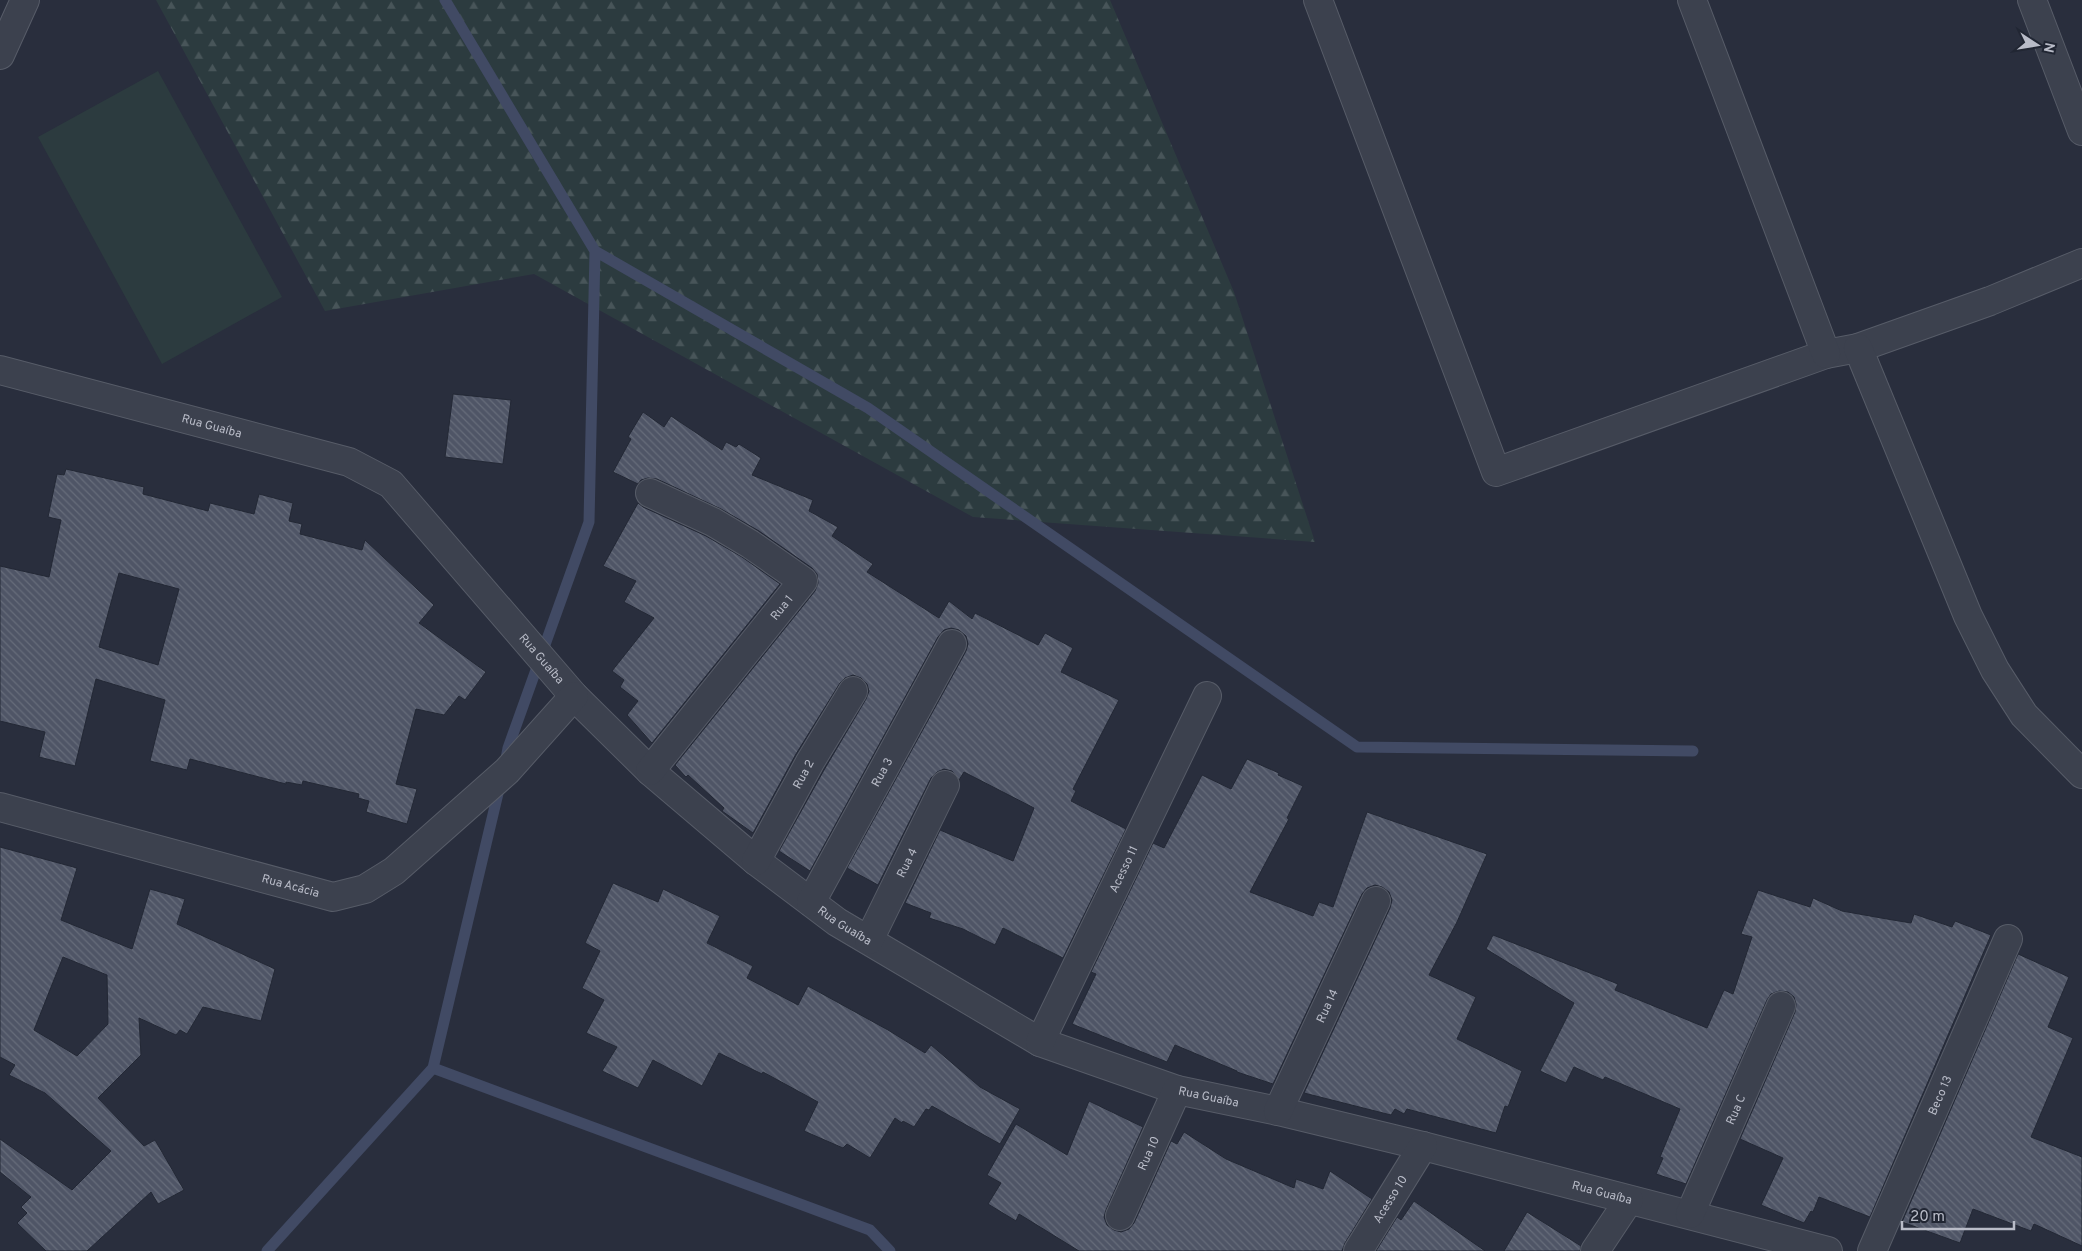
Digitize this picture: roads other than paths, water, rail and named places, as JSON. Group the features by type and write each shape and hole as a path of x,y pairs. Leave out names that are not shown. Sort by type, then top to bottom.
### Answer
{"street":[{"path":"0,55 25,0"},
{"path":"1318,0 1496,472 1826,354 1858,348 1990,302 2082,263"},
{"path":"1692,0 1826,354"},
{"path":"2032,0 2082,131"},
{"path":"1858,348 1968,616 1995,670 2024,715 2082,774"},
{"name":"Rua Guaíba","path":"0,370 349,462 391,484 574,696 650,771 756,861 838,922 1040,1042 1177,1090 1278,1111 1423,1146 1828,1251"},
{"name":"Rua 1","path":"650,494 713,522 750,544 802,581 650,771"},
{"name":"Rua 3","path":"811,902 952,644"},
{"name":"Rua 2","path":"756,861 810,762 853,691"},
{"name":"Rua Acácia","path":"0,807 333,896 365,890 394,871 507,771 574,696"},
{"name":"Acesso 11","path":"1040,1042 1207,696"},
{"name":"Rua 4","path":"869,940 945,785"},
{"name":"Rua 14","path":"1278,1111 1376,901"},
{"name":"Beco 13","path":"1872,1251 2008,939"},
{"name":"Rua C","path":"1690,1214 1781,1006"},
{"name":"Rua 10","path":"1120,1216 1177,1090"},
{"name":"Acesso 10","path":"1358,1251 1423,1146"},
{"path":"1595,1251 1629,1200"}],"waterway":[{"path":"445,0 595,251 589,522 508,748 505,764"},
{"path":"595,251 868,408 1357,747 1693,751"},
{"path":"267,1251 433,1068 500,785"},
{"path":"433,1068 870,1230 890,1251"}]}
